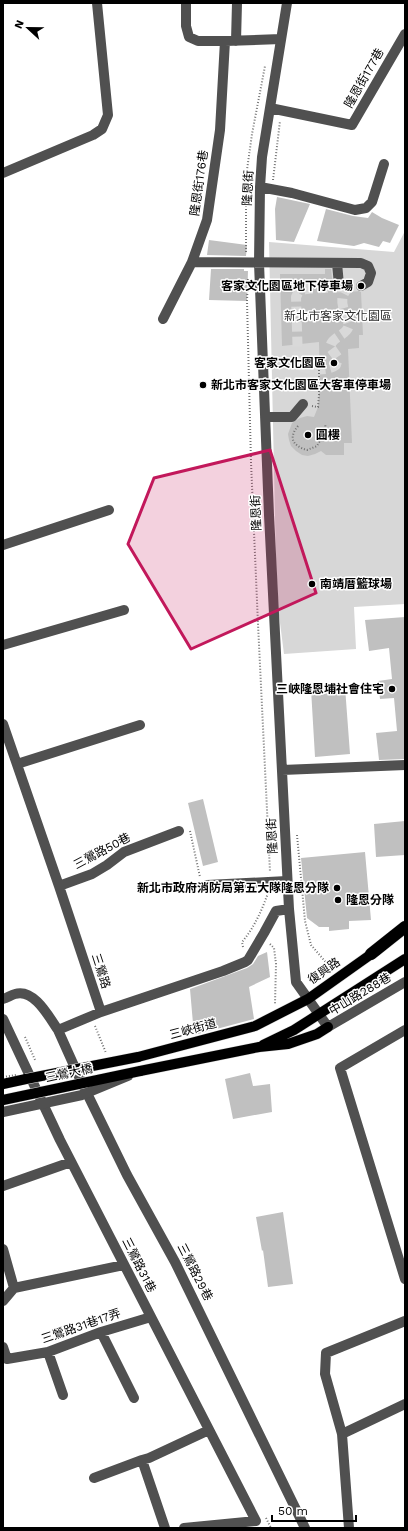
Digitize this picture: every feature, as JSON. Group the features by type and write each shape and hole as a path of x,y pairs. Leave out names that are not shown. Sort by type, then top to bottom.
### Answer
{"highway":[{"path":"371,954 405,927"}],"main road":[{"name":"復興路","path":"255,1026 308,999 371,954 405,932"},
{"path":"259,1047 294,1030 319,1015 405,959"},
{"name":"三峽街道","path":"138,1057 255,1026"},
{"path":"140,1071 259,1047 288,1044 317,1034 328,1027"},
{"name":"三鶯大橋","path":"3,1083 138,1057"},
{"name":"三鶯大橋","path":"3,1100 140,1071"}],"street":[{"path":"3,173 93,135 102,129 108,115 97,3"},
{"path":"186,3 186,26 189,37 198,42 281,39"},
{"path":"236,41 237,3"},
{"name":"隆恩街","path":"287,3 262,157 260,187 259,263 265,417 289,909 296,982 328,1027"},
{"name":"隆恩街177巷","path":"270,108 352,125 405,34"},
{"name":"隆恩街176巷","path":"163,319 192,262 207,220 220,130 225,41"},
{"path":"260,187 292,193 355,210 366,208 372,202 384,164"},
{"path":"192,262 360,263 368,266 372,272 371,278 365,285 361,286"},
{"path":"337,263 339,285"},
{"path":"265,417 292,417 303,404"},
{"path":"3,545 109,510"},
{"path":"3,646 124,610"},
{"name":"三鶯路","path":"3,724 101,1012"},
{"path":"17,764 140,725"},
{"path":"282,770 405,765"},
{"name":"三鶯路50巷","path":"59,886 92,874 124,852 179,831"},
{"path":"208,885 288,881"},
{"path":"3,999 16,993 30,996 42,1006 58,1030 101,1012 223,971 245,962 248,960 257,945 276,910 289,909"},
{"name":"中山路288巷","path":"328,1027 405,982"},
{"name":"三鶯路31巷","path":"3,1019 71,1162 256,1521 184,1528"},
{"name":"三鶯路29巷","path":"58,1030 127,1175 175,1262 305,1528"},
{"path":"405,1030 340,1068 405,1278"},
{"path":"3,1112 82,1095 140,1071"},
{"path":"3,1186 71,1162"},
{"path":"3,1250 14,1288"},
{"path":"3,1301 14,1288 124,1265"},
{"name":"三鶯路31巷17弄","path":"3,1347 7,1359 48,1352 102,1332 151,1317"},
{"path":"349,1528 342,1434 325,1374 326,1353 405,1321"},
{"path":"102,1332 134,1398"},
{"path":"48,1352 63,1395"},
{"path":"342,1434 405,1404"},
{"path":"94,1478 150,1458 209,1430"},
{"path":"142,1460 165,1528"}],"path":[{"path":"245,962 242,942 250,933 261,910 271,882 252,462 247,263 245,260 247,245 246,177 252,134 266,62"},
{"path":"272,189 282,110"},
{"path":"303,404 318,407 319,367 324,367"},
{"path":"302,422 295,429 293,440 297,446 307,450 317,446 322,437 328,436 324,424"},
{"path":"179,831 190,829 198,875 202,881 208,885"},
{"path":"296,832 305,920 311,945 330,967"},
{"path":"257,945 263,942 268,942 274,948 276,964 276,1005"},
{"path":"91,1016 107,1056"},
{"path":"22,1031 37,1065"},
{"path":"266,1516 271,1528"}],"highlighted area":[{"path":"270,450 316,593 191,649 128,544 154,478"}],"green space":[{"name":"新北市客家文化園區","path":"405,231 405,604 354,607 356,649 284,654 279,615 276,561 269,242 394,252"}],"building":[{"path":"277,197 310,204 294,242 276,240 275,209"},
{"path":"326,209 368,218 372,212 399,225 390,243 383,241 379,247 364,243 354,246 317,241"},
{"path":"209,240 247,245 246,256 207,255"},
{"path":"211,269 244,269 244,271 248,271 247,301 209,300"},
{"name":"客家文化園區","path":"325,269 331,269 333,286 336,291 342,290 345,284 355,284 356,290 361,292 363,335 359,335 359,348 348,349 352,443 344,443 344,455 326,455 321,451 308,456 302,455 291,446 288,434 292,423 307,416 314,417 318,407 320,383 319,342 282,346 280,274 325,274"},
{"name":"三峽隆恩埔社會住宅","path":"405,617 405,759 379,760 376,733 397,731 394,698 380,699 378,681 392,679 389,648 369,651 365,620"},
{"path":"345,687 350,754 315,757 311,689"},
{"path":"203,799 218,862 203,866 188,803"},
{"path":"405,821 405,855 376,857 374,824"},
{"name":"新北市政府消防局第五大隊隆恩分隊","path":"365,852 371,920 349,921 349,929 329,931 329,927 319,927 307,918 301,858"},
{"path":"267,952 270,977 249,987 254,1019 194,1035 190,989 247,968 253,964 258,956"},
{"path":"250,1073 253,1086 270,1084 272,1112 233,1119 225,1079"},
{"path":"283,1212 293,1284 268,1287 263,1250 262,1251 256,1217"}],"tunnel":[{"path":"351,287 346,290 342,299 342,304 349,325 348,329 334,340 330,347 338,358 336,365 333,367 320,369 302,367 298,361 296,297 298,293 305,289 361,286"}],"place":[{"name":"客家文化園區地下停車場","path":"361,286"},
{"name":"客家文化園區","path":"334,363"},
{"name":"新北市客家文化園區大客車停車場","path":"203,385"},
{"name":"圓樓","path":"308,435"},
{"name":"南靖厝籃球場","path":"312,584"},
{"name":"三峽隆恩埔社會住宅","path":"392,689"},
{"name":"新北市政府消防局第五大隊隆恩分隊","path":"337,888"},
{"name":"隆恩分隊","path":"338,900"}]}
